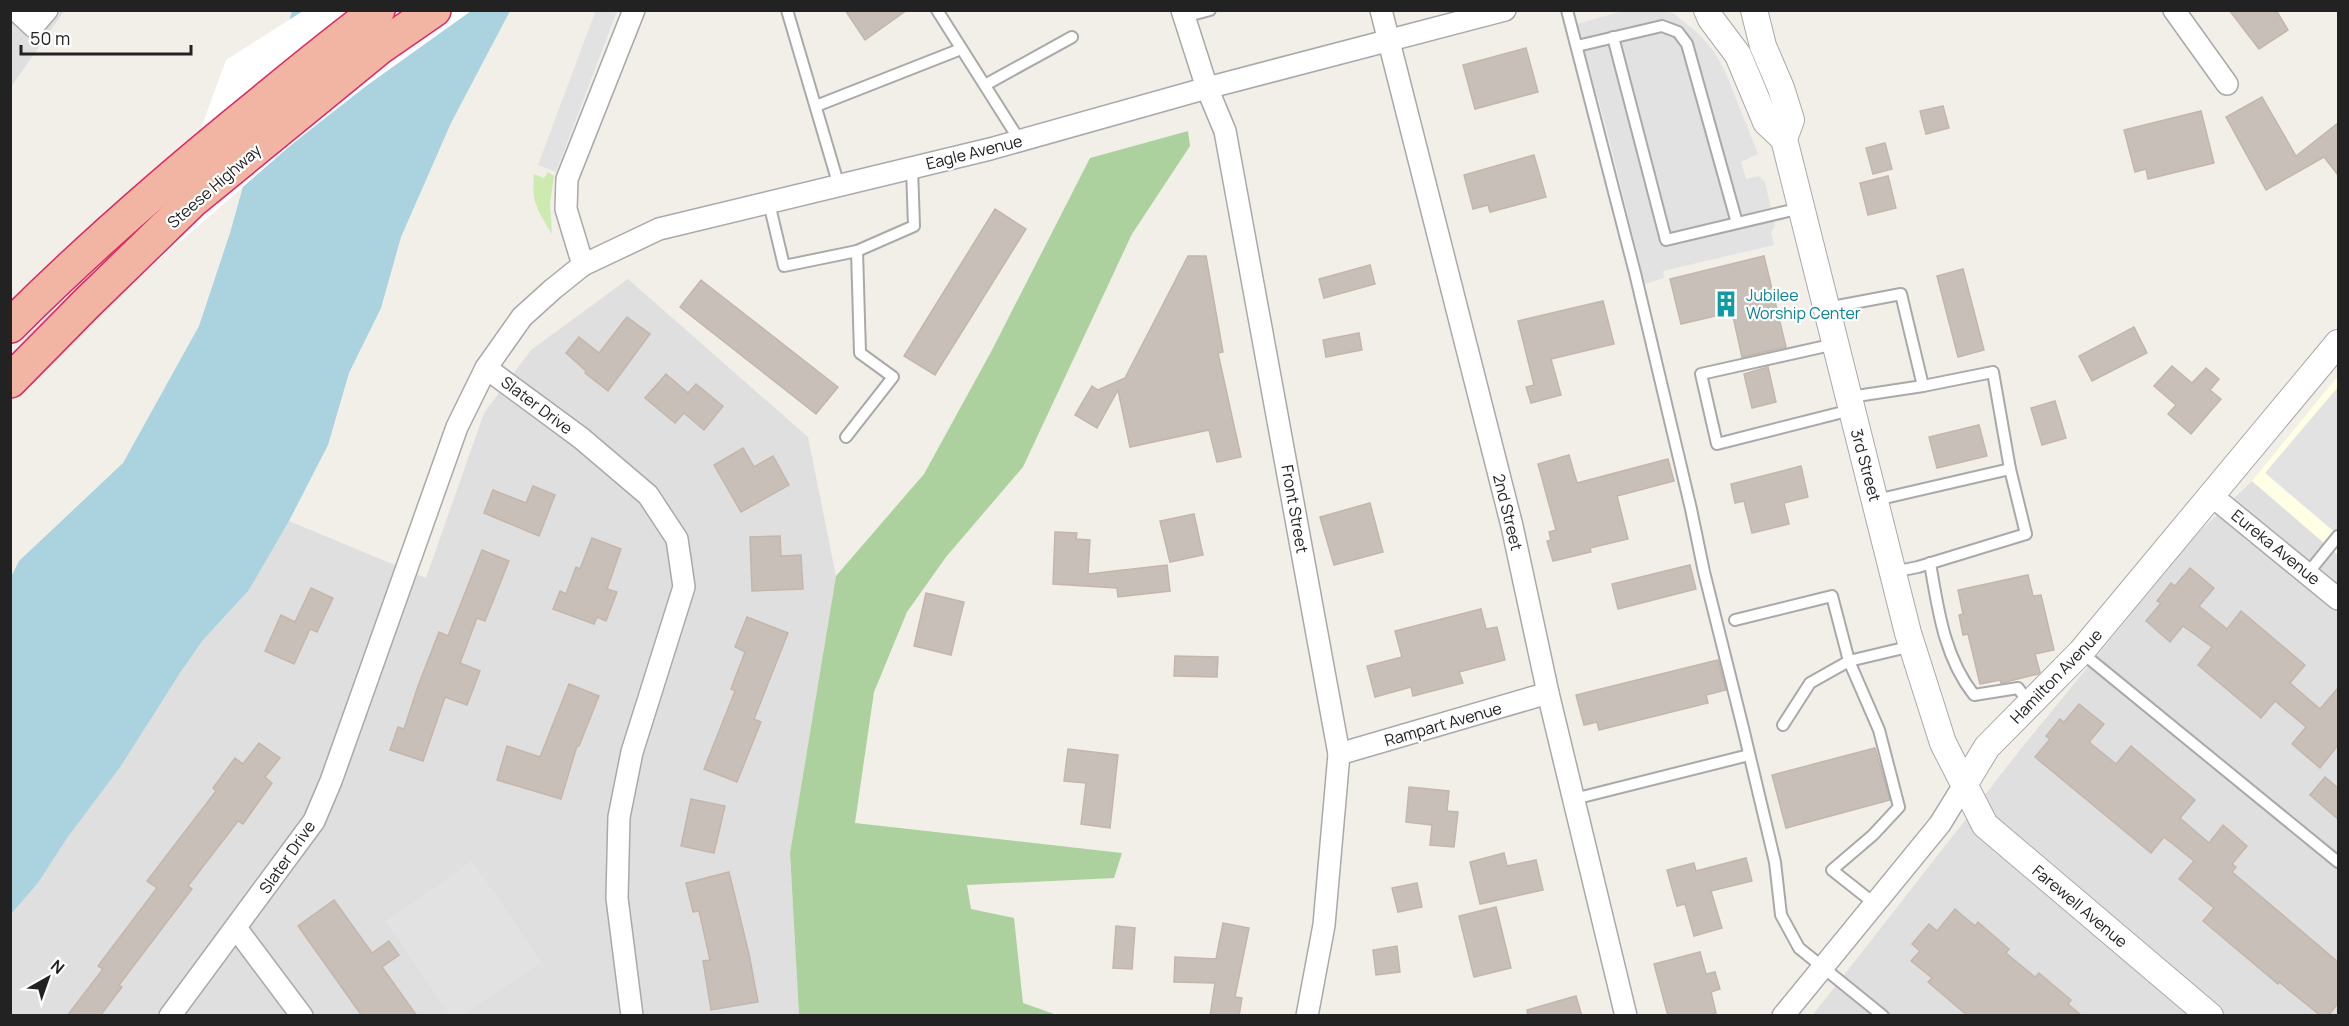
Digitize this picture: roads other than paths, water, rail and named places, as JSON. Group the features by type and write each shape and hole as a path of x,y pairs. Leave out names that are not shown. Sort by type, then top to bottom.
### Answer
{"highway":[{"name":"Steese Highway","path":"10,326 198,154 378,10"},
{"name":"Steese Highway","path":"10,381 192,201 379,48 434,10"}],"street":[{"path":"16,10 33,26 47,10"},
{"path":"583,265 566,209 567,179 634,10"},
{"name":"2nd Street","path":"1381,10 1512,526 1548,693 1626,1016"},
{"name":"Eagle Avenue","path":"486,368 522,317 553,289 583,265 659,229 1020,141 1207,88 1505,10"},
{"path":"1707,10 1711,19 1738,55 1766,122 1785,139"},
{"name":"3rd Street","path":"1754,10 1763,46 1791,120 1785,139 1912,646 1943,743 1964,785"},
{"path":"2174,10 2227,84"},
{"name":"Front Street","path":"1183,14 1207,88 1225,131 1339,754 1324,925 1307,1016"},
{"name":"Hamilton Avenue","path":"1783,1016 1940,824 1987,747 2081,652 2338,343"},
{"name":"Slater Drive","path":"170,1016 314,821 457,427 486,368 581,438 648,495 677,539 684,587 632,752 619,817 617,898 632,1016"},
{"name":"Eureka Avenue","path":"2212,496 2338,599"},
{"name":"Rampart Avenue","path":"1339,754 1548,693"},
{"name":"Farewell Avenue","path":"1964,785 1985,825 2210,1016"},
{"path":"236,928 302,1016"}],"lane":[{"path":"787,10 838,186"},
{"path":"937,10 1020,141"},
{"path":"1183,14 1210,10"},
{"path":"1567,10 1635,273 1775,862 1781,915 1799,948 1883,1016"},
{"path":"1577,46 1662,26 1677,32 1687,44 1737,223"},
{"path":"985,85 1072,36"},
{"path":"1613,37 1666,240 1802,208"},
{"path":"816,106 961,49"},
{"path":"769,203 784,266 857,251 915,226 912,168"},
{"path":"846,437 893,377 860,353 857,251"},
{"path":"1827,308 1901,294 1923,386"},
{"path":"1835,344 1701,374 1717,444 1850,404 1993,372 2010,470 2026,534 1893,572"},
{"path":"1876,500 2010,470"},
{"path":"2308,573 2338,536"},
{"path":"1930,563 1942,631 1962,680 1974,695 2018,688 2030,704"},
{"path":"1735,620 1832,596 1849,661 1879,730 1899,807 1873,835 1832,870 1875,904"},
{"path":"1783,725 1810,683 1849,661 1912,646"},
{"path":"2081,652 2338,862"},
{"path":"1574,800 1749,755"}],"water":[{"path":"292,11 510,11 451,123 401,237 381,308 349,373 328,445 289,521 249,590 203,640 121,766 67,838 38,883 11,914 11,577 19,561 123,463 199,326 230,233"}],"place":[{"name":"Jubilee Worship Center","path":"1726,304"}]}
